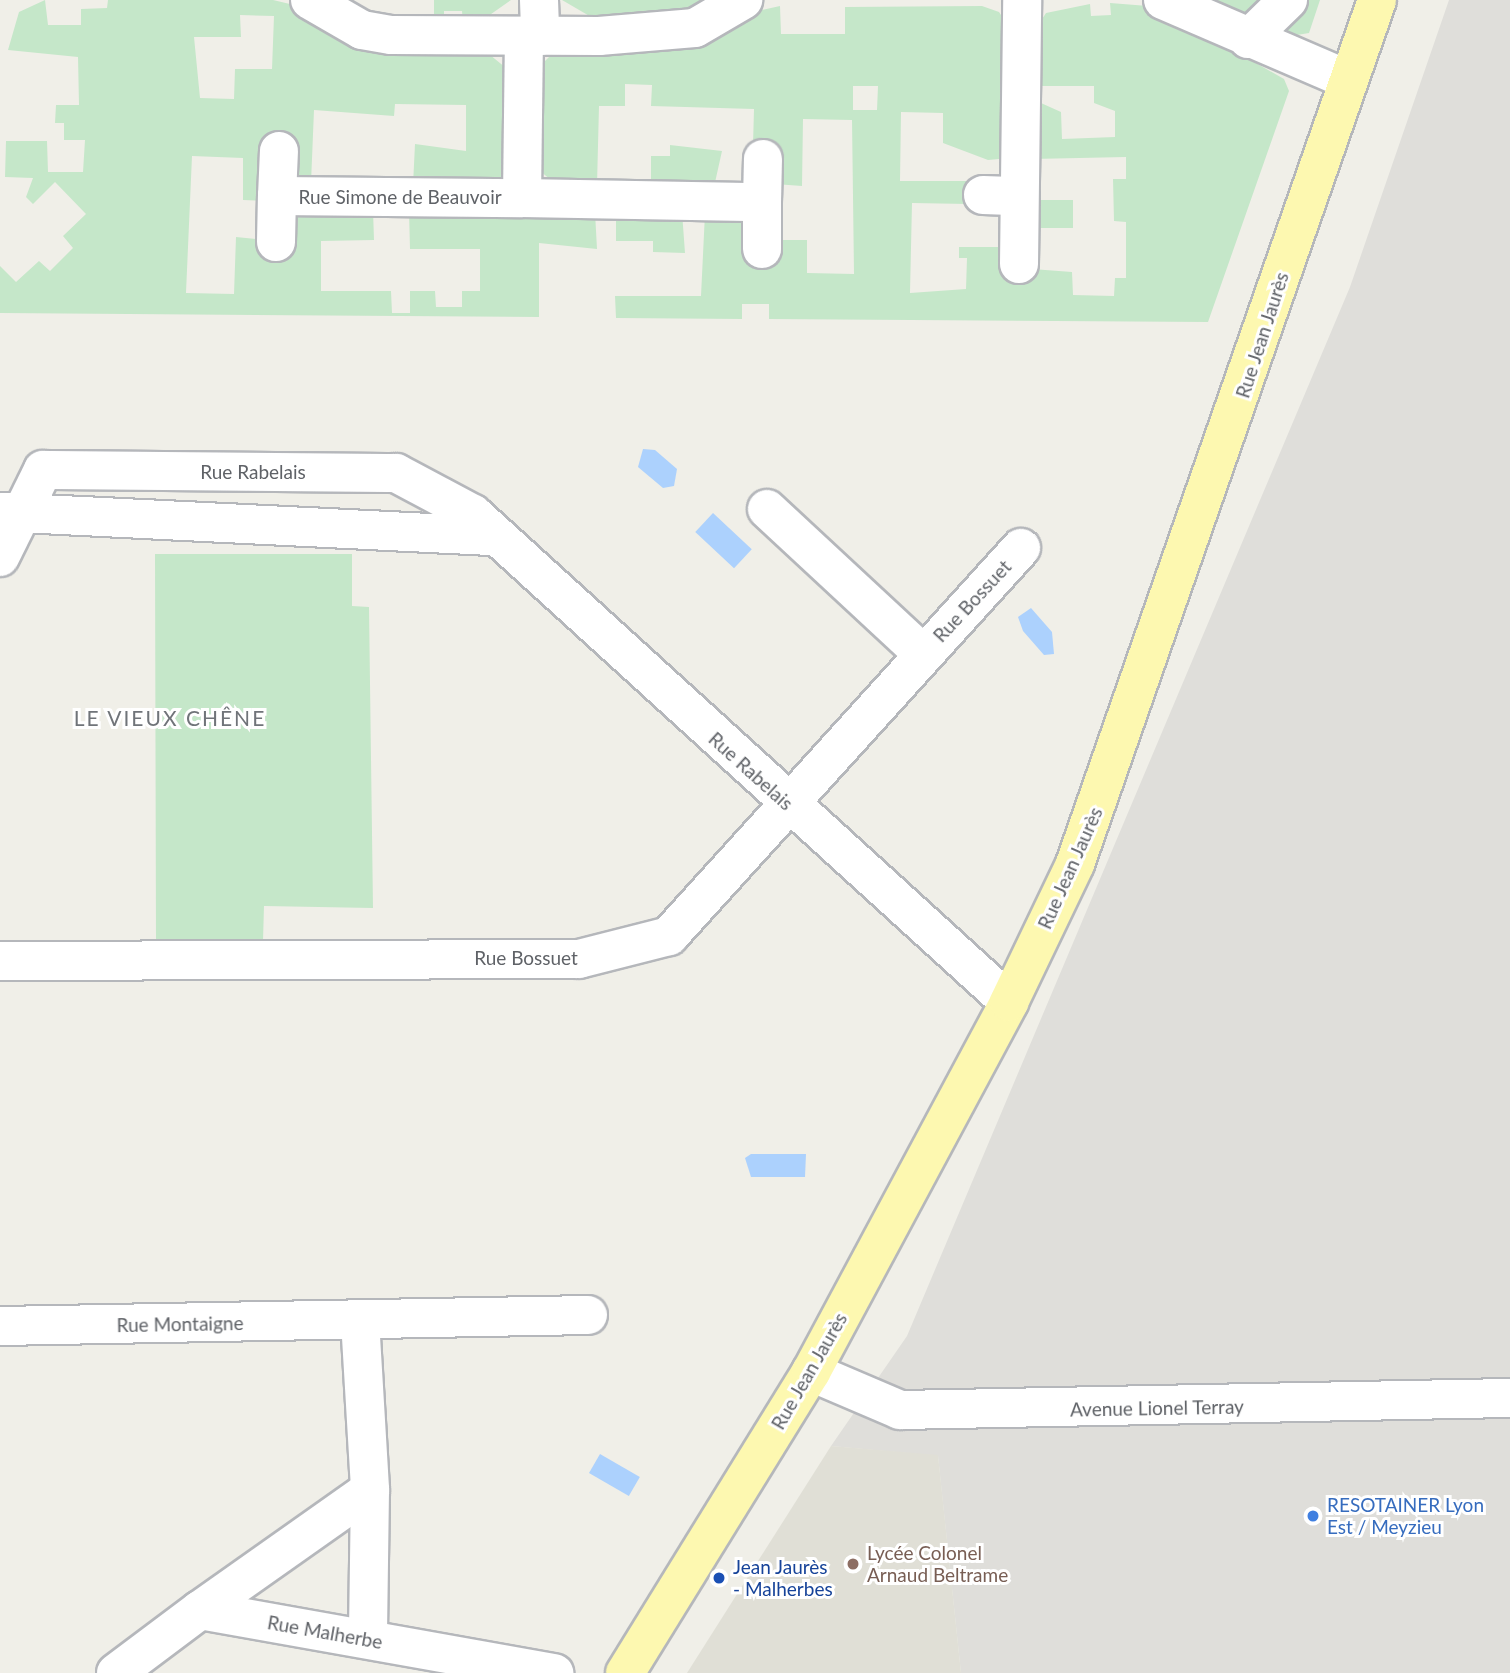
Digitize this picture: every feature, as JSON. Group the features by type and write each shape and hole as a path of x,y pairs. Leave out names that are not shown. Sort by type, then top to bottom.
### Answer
{"main road":[{"name":"Rue Jean Jaurès","path":"625,1673 811,1372 1009,1002 1107,781 1346,79 1377,0"}],"street":[{"path":"310,0 362,30 391,36 534,24 683,30 743,0"},
{"path":"1019,264 1002,196 1023,0"},
{"path":"1163,0 1248,39 1346,79"},
{"path":"1248,39 1288,0"},
{"name":"Rue Simone de Beauvoir","path":"522,198 534,24"},
{"name":"Rue Simone de Beauvoir","path":"276,242 279,151"},
{"path":"762,249 763,159"},
{"name":"Rue Simone de Beauvoir","path":"277,197 762,202"},
{"name":"Rue Rabelais","path":"0,557 10,514 43,470 396,473 473,514 784,803 990,979 1009,1002"},
{"name":"Rue Bossuet","path":"767,509 923,654"},
{"path":"10,514 496,536"},
{"name":"Rue Bossuet","path":"0,961 579,959 669,936 784,803 1021,548"},
{"name":"Rue Montaigne","path":"0,1326 588,1315"},
{"path":"360,1320 370,1490 368,1639"},
{"name":"Avenue Lionel Terray","path":"811,1372 900,1410 1510,1398"},
{"path":"116,1673 370,1490"},
{"name":"Rue Malherbe","path":"200,1610 554,1673"}],"shaded area":[{"path":"1449,0 1510,0 1510,1673 961,1673 938,1456 831,1446 907,1336 1350,287"},
{"name":"Lycée Colonel Arnaud Beltrame","path":"831,1446 938,1455 961,1673 687,1673"}],"green space":[{"path":"45,0 48,25 81,25 81,9 107,8 108,0 273,0 484,50 506,68 507,172 499,181 413,185 415,144 466,151 466,105 395,104 394,116 314,110 311,183 295,172 269,201 243,200 243,158 192,156 186,293 234,294 236,237 267,240 301,214 373,210 374,240 321,241 321,291 391,291 392,313 410,313 410,291 435,291 436,307 462,307 462,291 480,291 480,249 410,249 409,211 595,212 597,249 539,243 539,317 0,313 0,266 16,282 39,261 50,271 73,248 63,236 86,214 55,182 33,204 26,197 33,178 5,177 6,141 47,141 48,172 83,172 85,140 64,140 64,123 55,123 56,105 79,105 78,57 8,50 19,12","holes":["240,15 274,16 272,69 235,69 234,99 200,98 194,37 241,37"]},
{"path":"434,0 511,0 484,19 463,23 462,11 444,11 444,23 434,22"},
{"path":"562,0 712,0 690,15 598,21"},
{"path":"1202,0 1320,0 1309,33 1297,35"},
{"path":"1110,3 1148,6 1182,21 1284,79 1289,91 1208,322 769,319 769,304 742,304 742,319 616,318 615,296 701,296 705,213 741,216 774,240 807,240 807,273 854,274 852,120 803,119 802,186 775,184 776,145 753,145 754,109 651,106 652,85 625,84 625,106 599,106 597,185 551,180 540,171 539,67 550,56 780,6 781,34 845,34 845,7 982,6 999,12 1009,27 1010,158 988,160 943,143 943,113 901,112 900,181 968,181 968,204 912,203 910,293 966,289 967,258 959,258 959,247 1010,247 1032,269 1072,272 1073,295 1114,296 1115,278 1126,278 1126,222 1114,221 1113,179 1126,179 1126,157 1032,159 1032,99 1061,112 1062,139 1115,137 1115,111 1094,103 1094,86 1032,86 1037,27 1046,13 1090,4 1091,16 1111,15","holes":["853,86 878,86 877,110 853,110"]},
{"path":"670,145 722,151 714,187 651,186 651,156 670,156"},
{"path":"1032,200 1073,200 1073,228 1032,228"},
{"path":"616,212 682,212 685,253 653,252 653,241 616,241"},
{"path":"155,554 352,554 352,606 369,607 373,908 264,906 263,941 156,941"}],"water":[{"path":"643,449 655,450 677,469 674,486 663,488 638,467"},
{"path":"713,513 752,549 734,568 695,532"},
{"path":"1031,608 1052,632 1054,654 1044,655 1023,631 1018,617"},
{"path":"751,1154 806,1154 805,1177 751,1177 745,1158"},
{"path":"600,1454 640,1477 629,1496 589,1473"}],"place":[{"name":"RESOTAINER Lyon Est / Meyzieu","path":"1313,1516"},
{"name":"Lycée Colonel Arnaud Beltrame","path":"853,1564"},
{"name":"Jean Jaurès - Malherbes","path":"719,1578"}],"district":[{"name":"LE VIEUX CHÊNE","path":"170,718"}]}
